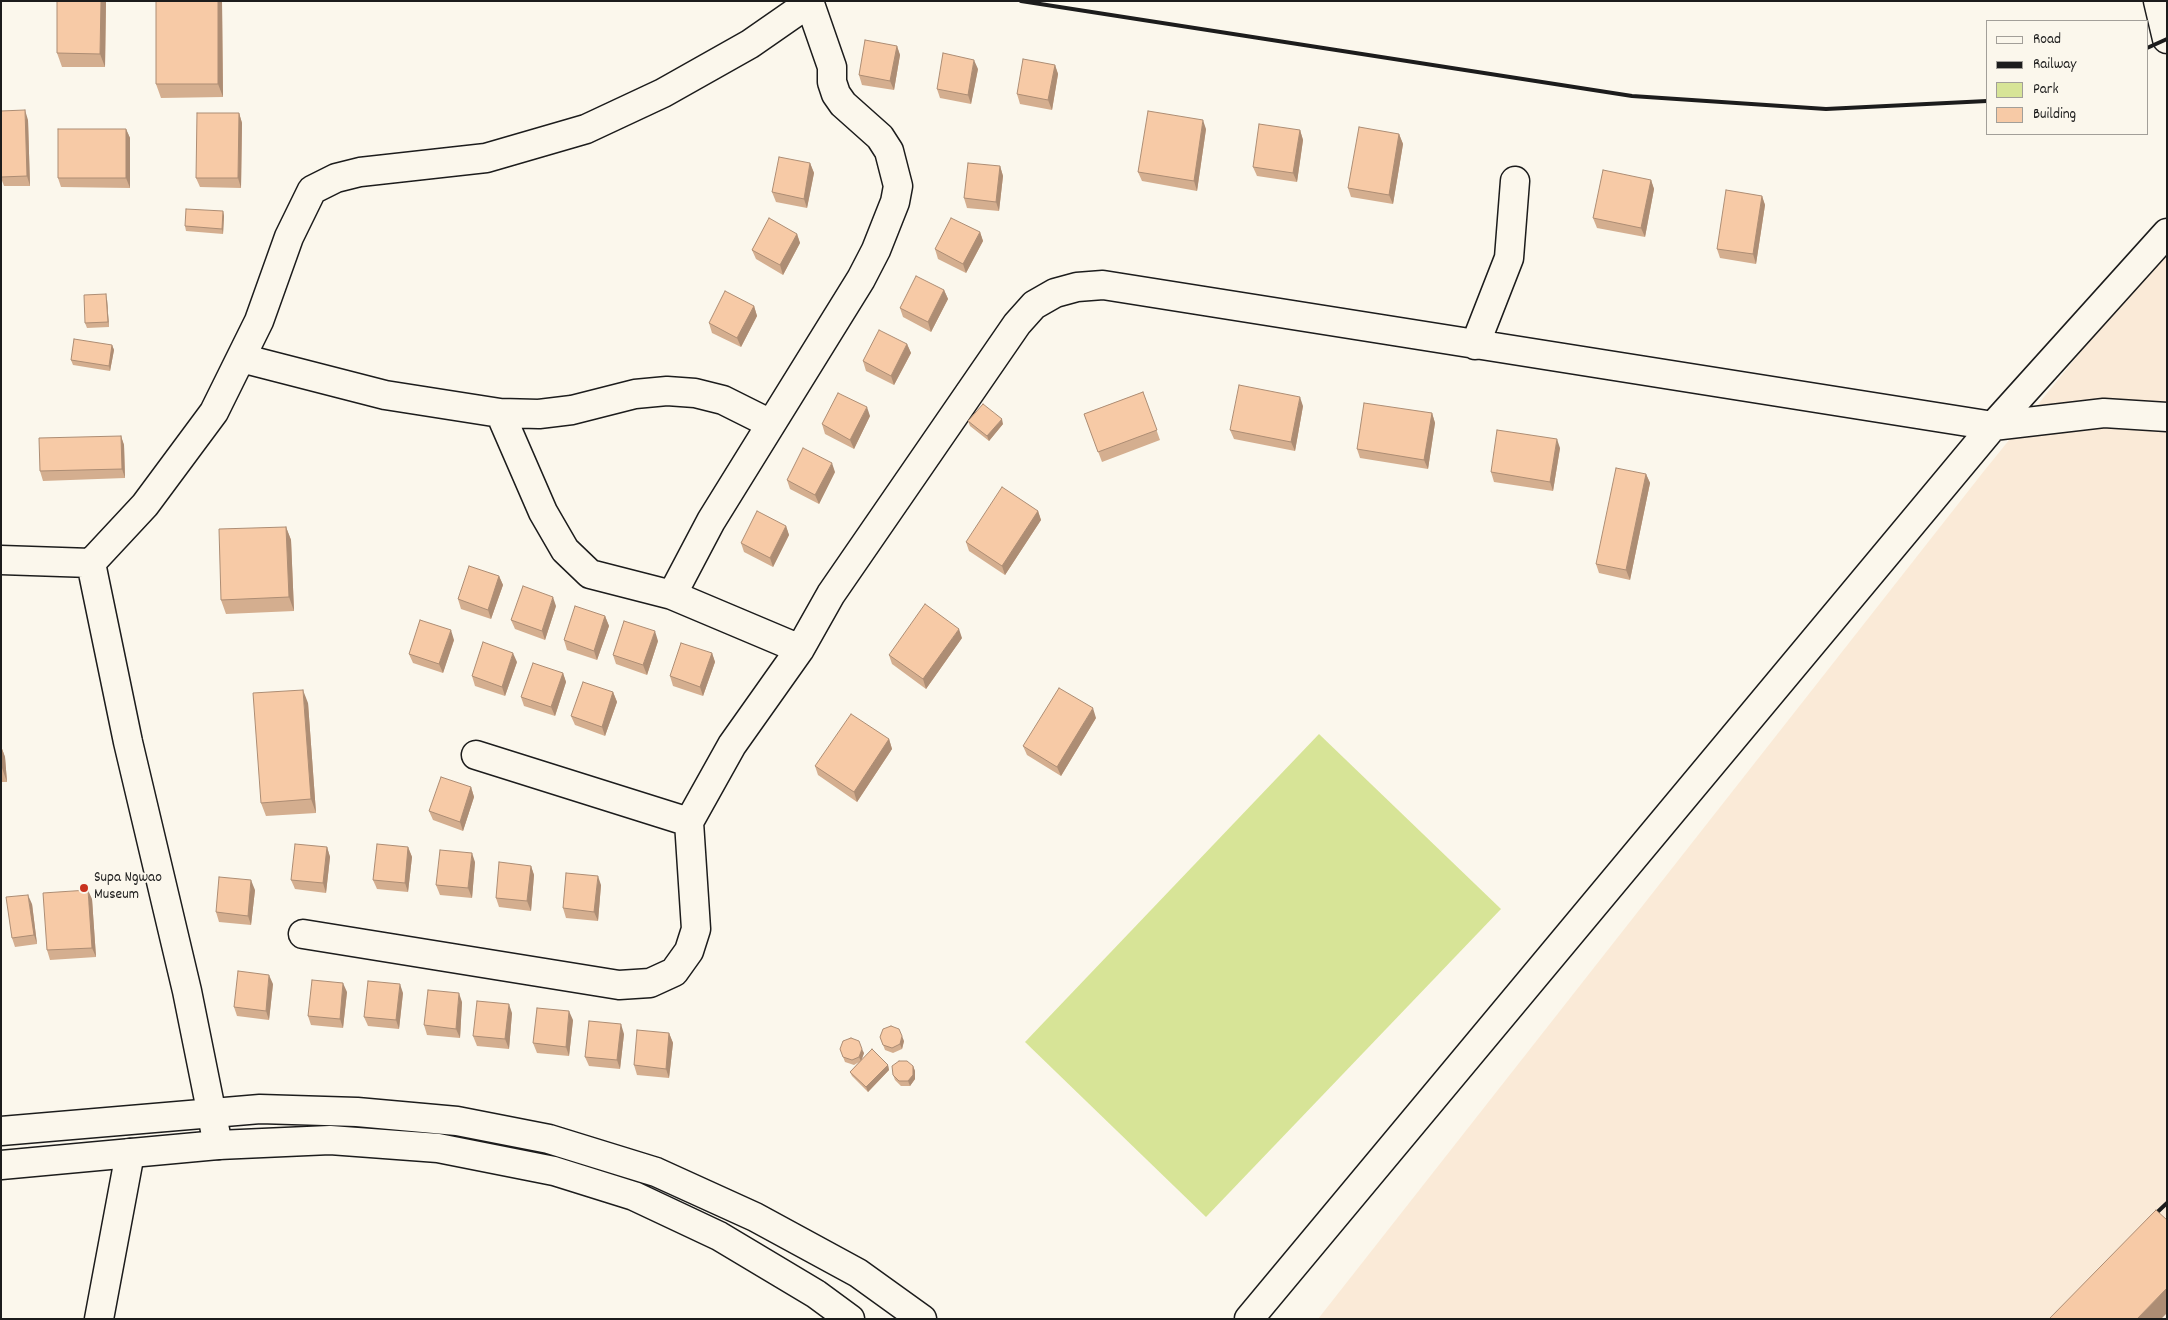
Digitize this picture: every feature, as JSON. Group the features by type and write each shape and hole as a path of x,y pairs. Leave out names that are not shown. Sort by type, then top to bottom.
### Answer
{"street":[{"path":"2158,1 2167,38"},
{"path":"1,560 92,563 145,506 214,412 259,321 289,237 312,190 336,178 360,172 486,158 586,129 663,93 750,44 809,2 832,67 832,82 836,94 843,104 880,137 888,151 898,186 895,202 876,250 861,279 711,521 672,595"},
{"path":"1475,345 1510,258 1515,181"},
{"path":"1250,1319 1993,426 2167,233"},
{"path":"303,934 619,985 650,983 674,972 689,951 696,929 689,822 732,745 800,649 831,594 1017,324 1034,305 1055,293 1077,287 1103,285 1993,426 2104,414 2167,417"},
{"path":"241,358 385,395 500,413 538,414 572,410 635,394 667,391 695,393 723,400 771,424"},
{"path":"500,413 543,512 565,550 590,574 672,595 800,649"},
{"path":"92,563 128,742 213,1112 218,1145"},
{"path":"476,755 689,822"},
{"path":"1,1131 260,1109 357,1112 457,1121 549,1139 656,1172 755,1217 858,1273 922,1319"},
{"path":"1,1165 218,1145 330,1140 438,1148 554,1171 634,1196 719,1236 816,1294 850,1319"},
{"path":"99,1319 130,1153"}],"shaded area":[{"path":"2167,257 2167,1319 1318,1319 1984,471 2155,260"}],"green space":[{"path":"1319,734 1501,909 1206,1217 1025,1042"}],"building":[{"path":"57,1 101,1 100,54 57,53"},
{"path":"156,1 218,1 218,84 156,84"},
{"path":"865,40 897,46 890,81 859,75"},
{"path":"943,53 974,60 968,95 937,89"},
{"path":"1023,59 1055,65 1048,100 1017,94"},
{"path":"25,110 27,176 1,177 1,111"},
{"path":"1148,111 1203,120 1194,181 1138,172"},
{"path":"197,113 239,113 238,178 196,178"},
{"path":"1259,124 1300,130 1293,173 1253,167"},
{"path":"1359,127 1399,134 1389,195 1348,188"},
{"path":"58,129 126,129 126,178 58,178"},
{"path":"779,157 810,163 804,199 772,192"},
{"path":"968,163 1000,166 996,202 964,198"},
{"path":"1603,170 1651,180 1641,228 1593,218"},
{"path":"1726,190 1762,196 1753,254 1717,249"},
{"path":"186,209 223,211 222,229 185,226"},
{"path":"769,218 797,234 780,265 752,250"},
{"path":"951,218 980,232 963,264 935,249"},
{"path":"916,276 944,290 928,322 900,308"},
{"path":"725,291 754,306 737,338 709,323"},
{"path":"106,294 108,322 85,323 84,295"},
{"path":"879,330 907,344 891,376 863,361"},
{"path":"74,339 112,345 109,366 71,360"},
{"path":"1239,385 1300,397 1291,442 1230,430"},
{"path":"1143,392 1157,430 1098,452 1084,414"},
{"path":"838,393 867,407 850,440 822,424"},
{"path":"1364,403 1432,413 1424,460 1357,449"},
{"path":"983,404 1002,419 987,436 968,421"},
{"path":"1497,430 1557,439 1550,482 1491,472"},
{"path":"121,436 122,469 40,471 39,438"},
{"path":"803,448 832,463 815,495 787,480"},
{"path":"1616,468 1646,474 1626,570 1596,564"},
{"path":"1002,487 1038,511 1002,566 966,542"},
{"path":"757,511 786,526 770,558 741,543"},
{"path":"286,527 289,597 221,600 219,529"},
{"path":"469,566 499,576 488,610 458,599"},
{"path":"523,586 553,597 542,631 511,620"},
{"path":"925,604 959,629 923,679 889,655"},
{"path":"575,606 605,616 594,651 564,640"},
{"path":"420,620 451,630 439,664 409,654"},
{"path":"624,621 655,631 643,665 613,655"},
{"path":"483,642 513,653 502,687 472,676"},
{"path":"681,643 712,653 700,687 670,676"},
{"path":"533,663 563,673 551,707 521,697"},
{"path":"583,682 613,692 602,727 571,716"},
{"path":"1059,688 1093,708 1057,767 1023,746"},
{"path":"303,690 311,799 261,803 253,693"},
{"path":"851,714 889,739 854,792 815,766"},
{"path":"441,777 471,787 460,822 429,811"},
{"path":"295,844 327,847 323,883 291,880"},
{"path":"377,844 408,847 405,883 373,880"},
{"path":"440,850 472,853 468,888 436,885"},
{"path":"499,862 531,866 527,901 496,898"},
{"path":"566,873 598,876 594,912 563,908"},
{"path":"219,877 251,880 248,916 216,912"},
{"path":"88,890 92,948 47,950 43,893"},
{"path":"28,895 34,935 12,938 6,897"},
{"path":"238,971 269,975 266,1011 234,1007"},
{"path":"312,980 343,983 340,1019 308,1016"},
{"path":"368,981 400,984 396,1020 364,1017"},
{"path":"428,990 459,993 456,1029 424,1025"},
{"path":"477,1001 509,1004 505,1039 473,1036"},
{"path":"537,1008 569,1011 566,1047 533,1043"},
{"path":"589,1021 621,1024 617,1060 585,1057"},
{"path":"891,1026 899,1029 902,1036 900,1044 892,1048 883,1045 880,1037 883,1029"},
{"path":"637,1030 669,1033 666,1069 634,1065"},
{"path":"851,1038 859,1041 862,1049 859,1057 852,1060 843,1057 840,1049 843,1041"},
{"path":"872,1049 888,1065 866,1087 850,1072"},
{"path":"899,1061 907,1061 913,1066 913,1075 908,1081 899,1081 893,1075 892,1066"},
{"path":"2156,1210 2167,1220 2167,1288 2137,1319 2049,1319"}],"railway":[{"path":"1021,1 1632,96 1826,109 1986,101"},
{"path":"2148,48 2167,39"},
{"path":"2149,1220 2167,1203"}],"place":[{"name":"Supa Ngwao Museum","path":"84,888"}]}
